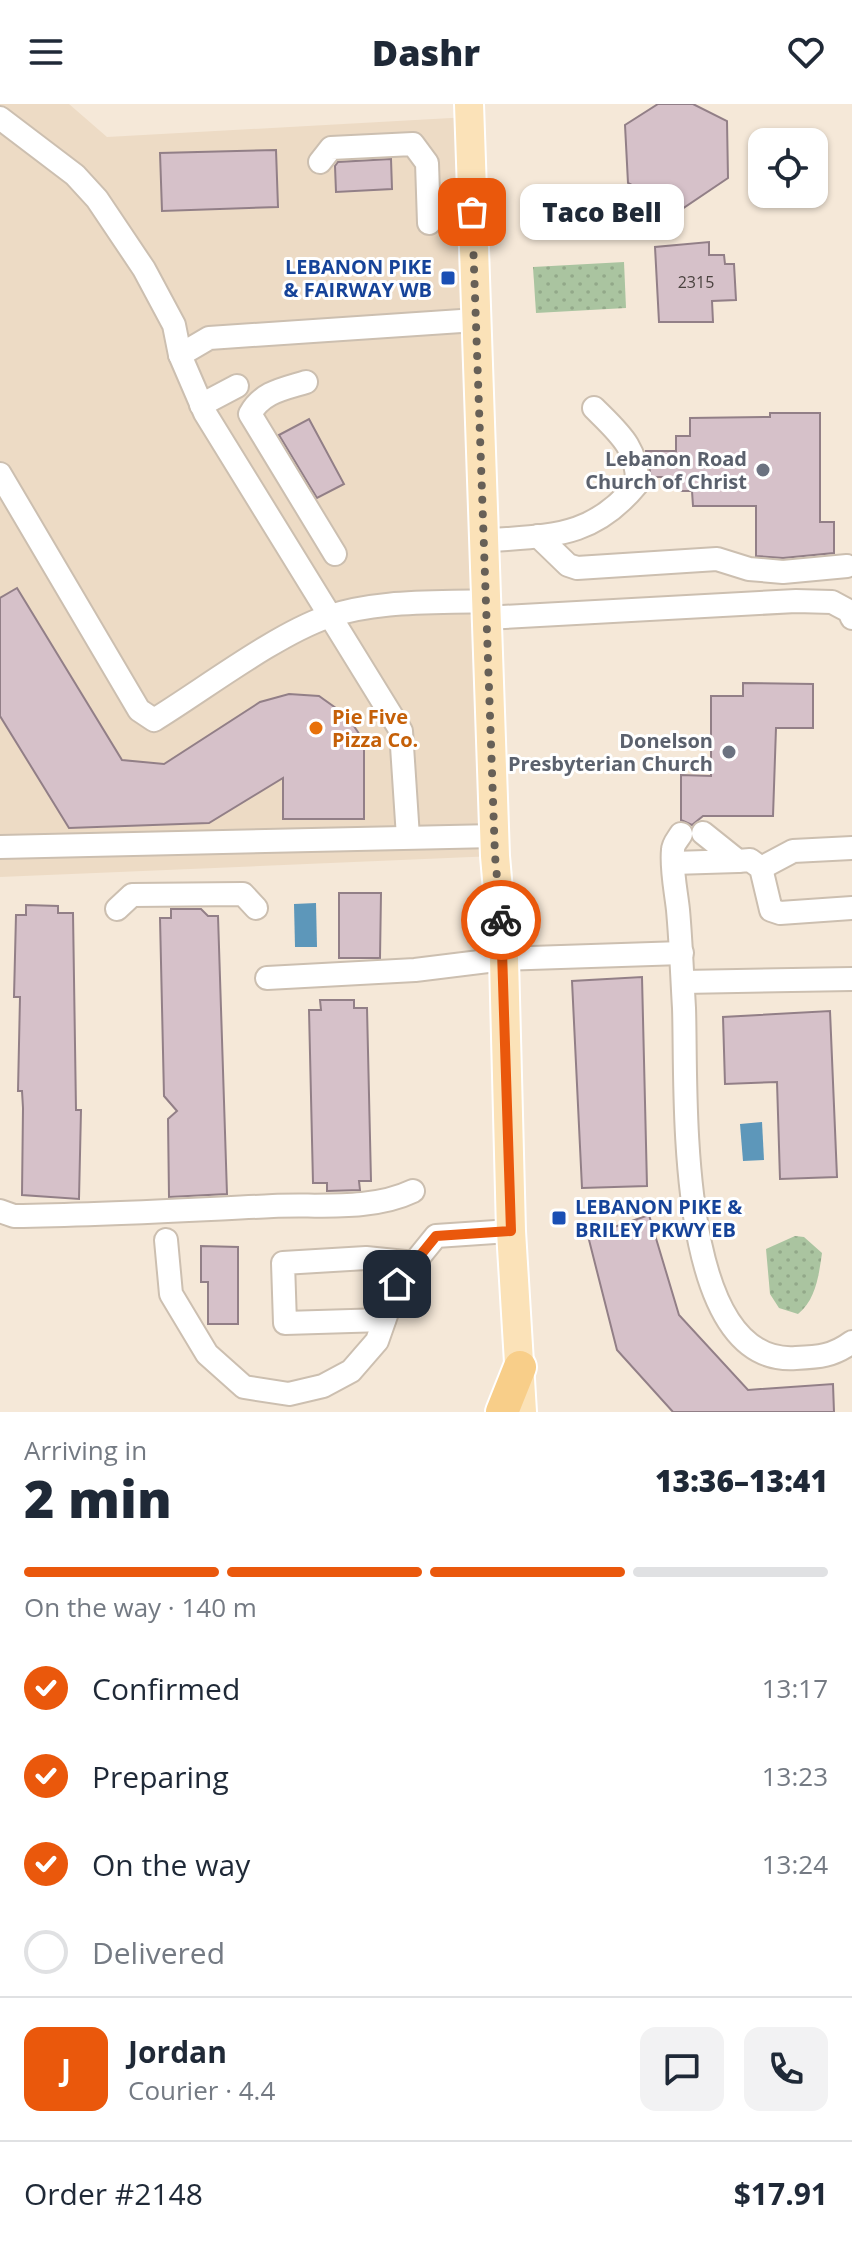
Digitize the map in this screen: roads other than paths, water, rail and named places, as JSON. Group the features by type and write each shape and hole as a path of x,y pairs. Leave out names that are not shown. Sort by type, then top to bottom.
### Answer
{"highway":[{"path":"502,1412 520,1367"}],"main road":[{"path":"469,104 482,541 495,836 504,959 511,1231 522,1412"}],"lane":[{"path":"0,118 75,175 97,199 161,300 174,325 180,355 201,405 328,617 401,731 408,837"},
{"path":"320,162 331,148 413,144 427,163 429,223"},
{"path":"180,355 209,338 476,320"},
{"path":"306,382 270,393 257,402 250,414 335,554"},
{"path":"201,405 237,386"},
{"path":"482,541 579,530 617,509 637,484 635,454 626,439 594,408"},
{"path":"0,474 139,710 154,720 297,631 328,617 396,604 485,609 832,602 849,611 852,618"},
{"path":"538,536 568,565 577,568 717,559 749,569 783,572 847,566"},
{"path":"738,861 692,833 673,846 682,953 692,1209 701,1258 714,1295 747,1344 778,1360 834,1356 852,1342"},
{"path":"0,847 495,836"},
{"path":"761,868 793,851 852,848"},
{"path":"673,863 750,860 761,868 771,910 780,913 852,908"},
{"path":"117,909 132,895 221,893 243,894 256,908"},
{"path":"267,978 415,970 504,959 682,953"},
{"path":"683,982 852,979"},
{"path":"0,1211 14,1216 124,1214 394,1200 413,1191"},
{"path":"166,1240 171,1294 207,1354 244,1387 289,1394 323,1386 351,1371 377,1341 397,1284 436,1236 511,1231"},
{"path":"384,1320 285,1323 283,1263 366,1258 415,1263"}],"water":[{"path":"316,903 317,947 295,947 294,904"},
{"path":"762,1122 764,1160 743,1161 740,1124"}],"place":[{"name":"Taco Bell","path":"472,212"},
{"name":"LEBANON PIKE & FAIRWAY WB","path":"448,278"},
{"name":"Lebanon Road Church of Christ","path":"763,470"},
{"name":"Pie Five Pizza Co.","path":"316,728"},
{"name":"Donelson Presbyterian Church","path":"729,752"},
{"name":"LEBANON PIKE & BRILEY PKWY EB","path":"559,1218"}]}
